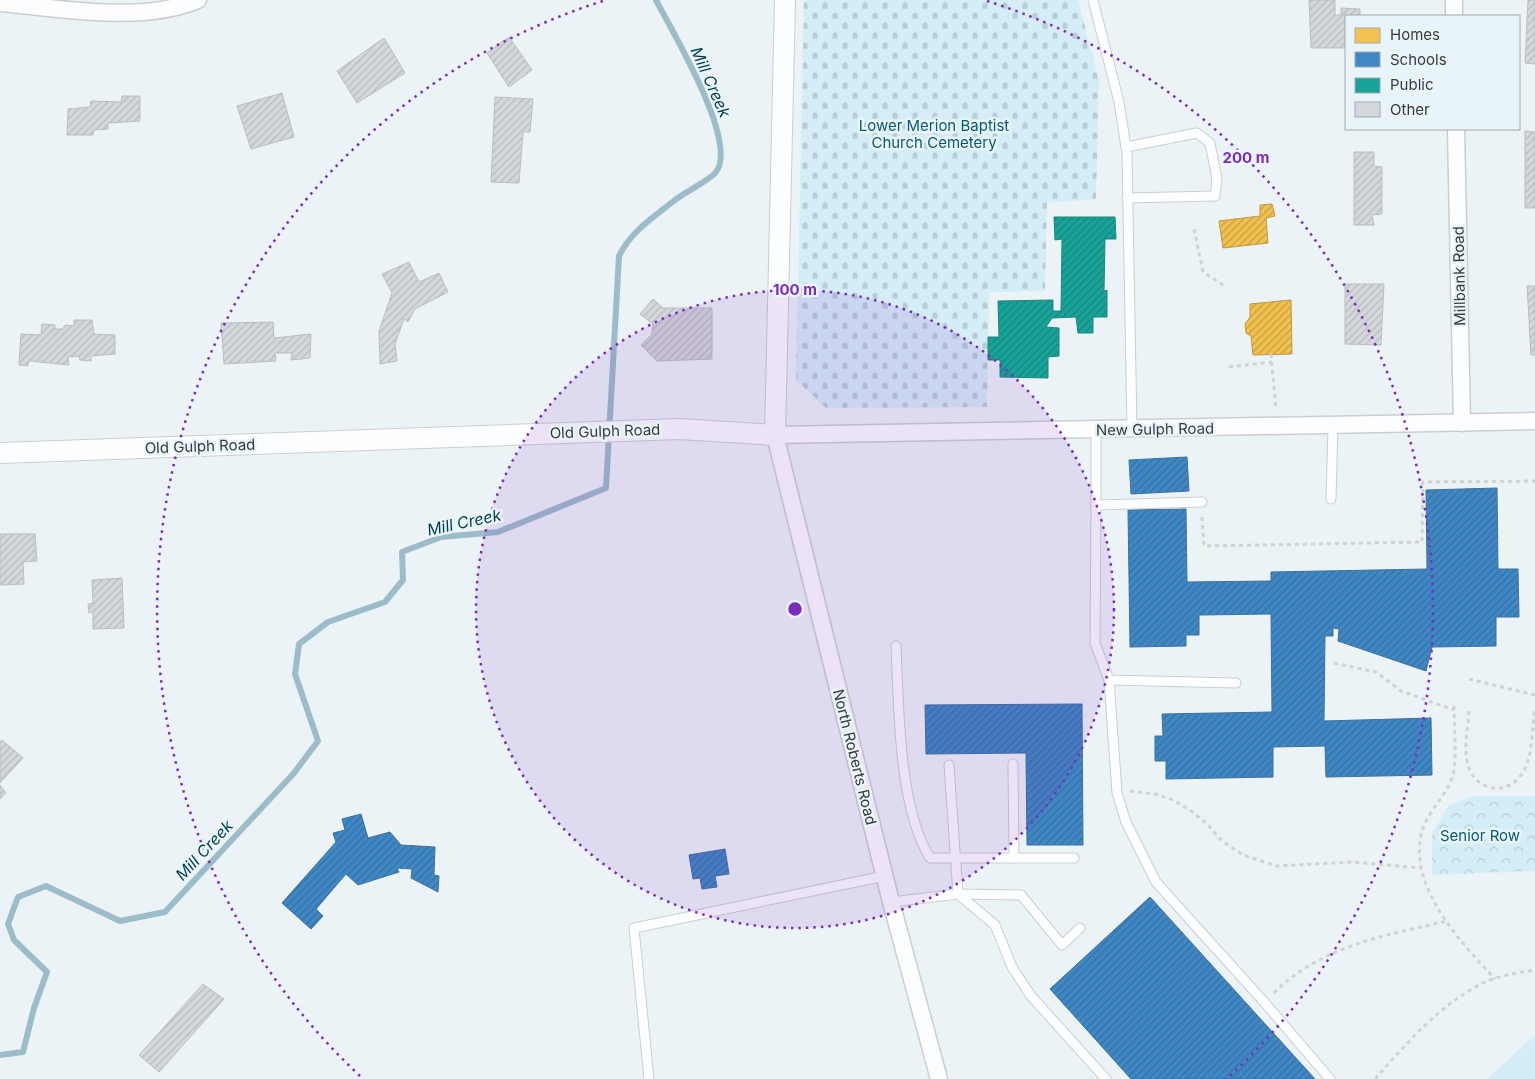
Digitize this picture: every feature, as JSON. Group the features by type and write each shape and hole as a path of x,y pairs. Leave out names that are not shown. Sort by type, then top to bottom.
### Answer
{"street":[{"path":"0,3 127,13 182,7 198,0"},
{"path":"774,434 785,0"},
{"path":"1454,0 1454,15"},
{"name":"Millbank Road","path":"1456,130 1462,423"},
{"name":"New Gulph Road","path":"774,434 1535,422"},
{"name":"Old Gulph Road","path":"0,453 618,432 680,428 774,434"},
{"name":"North Roberts Road","path":"774,434 891,902 939,1079"}],"lane":[{"path":"1092,0 1119,102 1126,147 1132,429"},
{"path":"1126,147 1197,133 1210,143 1217,178 1215,196 1127,198"},
{"path":"1331,499 1333,425"},
{"path":"1096,430 1095,642 1109,680 1117,793 1126,822 1156,882 1265,1003 1330,1079"},
{"path":"1096,506 1202,502"},
{"path":"896,646 901,751 913,815 922,845 930,858 1074,858"},
{"path":"1109,680 1236,683"},
{"path":"1013,764 1014,858"},
{"path":"949,765 958,894 995,925 1012,967 1031,996 1106,1079"},
{"path":"649,1079 634,928 885,876"},
{"path":"891,902 958,894 1021,895 1062,945 1080,928"}],"path":[{"path":"1194,229 1203,272 1226,287"},
{"path":"1271,354 1277,426"},
{"path":"1230,367 1272,362"},
{"path":"1202,502 1204,546 1422,542 1423,482 1535,480"},
{"path":"1334,663 1376,672 1401,691 1454,708 1454,774 1430,814 1421,836 1422,868 1429,891 1448,922 1495,979"},
{"path":"1469,679 1535,695"},
{"path":"1469,711 1466,759 1470,771 1482,784 1498,789 1506,788 1524,771 1535,708"},
{"path":"1117,793 1133,791 1156,794 1173,800 1206,823 1222,841 1236,850 1276,866 1352,862 1422,868"},
{"path":"1265,1003 1280,987 1303,970 1333,953 1362,942 1448,922"},
{"path":"1375,1079 1419,1029 1451,1004 1484,983 1535,970"}],"green space":[{"name":"Lower Merion Baptist Church Cemetery","path":"804,0 1078,0 1099,81 1096,199 1047,203 1045,291 989,292 987,407 826,408 796,380"},
{"name":"Senior Row","path":"1473,796 1535,796 1535,871 1432,875 1432,834 1449,805"},
{"path":"1535,1035 1535,1079 1487,1079"}],"building: Homes":[{"path":"1272,204 1275,216 1266,218 1268,243 1223,248 1219,221 1260,216 1260,205"},
{"path":"1291,300 1292,354 1253,355 1251,336 1246,333 1245,324 1250,317 1250,304"}],"building: Schools":[{"path":"1187,457 1189,491 1131,494 1129,460"},
{"path":"1497,488 1498,569 1518,569 1519,617 1496,617 1496,646 1432,647 1426,671 1338,641 1339,629 1333,628 1333,636 1325,636 1324,721 1431,718 1432,775 1326,777 1325,746 1273,747 1273,777 1166,779 1166,761 1155,761 1155,736 1163,736 1162,714 1272,712 1271,614 1199,615 1199,635 1186,635 1186,646 1130,647 1128,510 1186,509 1187,582 1271,581 1271,572 1427,569 1426,490"},
{"path":"1082,704 1083,845 1027,845 1026,753 926,754 925,705"},
{"path":"361,814 368,838 390,832 401,845 435,847 434,875 439,876 438,892 411,878 412,869 397,868 399,872 358,885 346,874 316,909 323,916 311,929 282,903 336,842 333,833 345,830 342,819"},
{"path":"725,849 729,874 715,876 717,887 702,889 700,878 693,879 689,855"},
{"path":"1150,897 1315,1079 1131,1079 1050,989"}],"building: Public":[{"path":"1054,217 1115,217 1116,239 1105,239 1104,291 1107,290 1107,317 1093,317 1093,333 1078,333 1076,317 1052,318 1046,327 1059,328 1059,356 1048,357 1048,378 1000,377 1000,360 988,360 988,337 999,337 998,301 1053,300 1053,311 1061,311 1062,239 1055,240"}],"building: Other":[{"path":"1309,0 1335,0 1335,15 1341,15 1341,8 1360,9 1360,15 1345,15 1345,48 1311,48"},
{"path":"1528,0 1535,0 1535,64 1525,63"},
{"path":"509,37 532,70 509,87 487,53"},
{"path":"384,38 405,73 357,103 337,71"},
{"path":"282,93 294,137 251,149 237,106"},
{"path":"122,96 140,96 140,121 108,123 108,129 94,130 93,135 67,135 68,109 90,107 91,101 121,102"},
{"path":"495,97 533,99 530,132 523,132 519,183 491,182"},
{"path":"1525,131 1535,132 1535,208 1525,208"},
{"path":"1354,152 1374,152 1374,166 1382,167 1382,214 1372,215 1374,225 1354,225"},
{"path":"409,262 419,282 439,273 448,292 415,309 408,322 404,319 395,344 397,361 380,364 379,331 392,293 382,274"},
{"path":"1345,284 1384,284 1381,345 1345,344"},
{"path":"1527,286 1535,286 1535,355 1531,355"},
{"path":"653,299 663,308 712,308 712,359 657,361 641,345 652,334 653,324 640,314"},
{"path":"74,320 92,320 94,334 115,335 115,354 91,356 91,361 80,360 79,356 68,357 69,365 29,361 28,366 19,365 21,334 41,335 42,324 55,325 55,329 63,329 65,325 74,326"},
{"path":"273,322 274,338 311,334 310,358 291,360 292,353 275,353 276,361 224,364 221,323"},
{"path":"0,534 35,534 37,561 23,562 24,584 0,585"},
{"path":"122,578 124,628 93,629 93,612 89,613 88,604 93,603 92,580"},
{"path":"2,740 23,758 0,783 0,742"},
{"path":"0,785 6,793 0,799"},
{"path":"203,984 224,999 159,1072 139,1055"}],"waterway":[{"name":"Mill Creek","path":"0,1055 23,1052 34,1008 47,972 14,940 8,924 18,897 46,886 120,921 165,912 294,773 318,741 295,674 299,644 328,622 385,602 403,580 402,552 441,537 498,532 606,488 619,256 630,239 644,225 675,200 713,175 716,172 721,157 719,137 701,86 656,0"}]}
